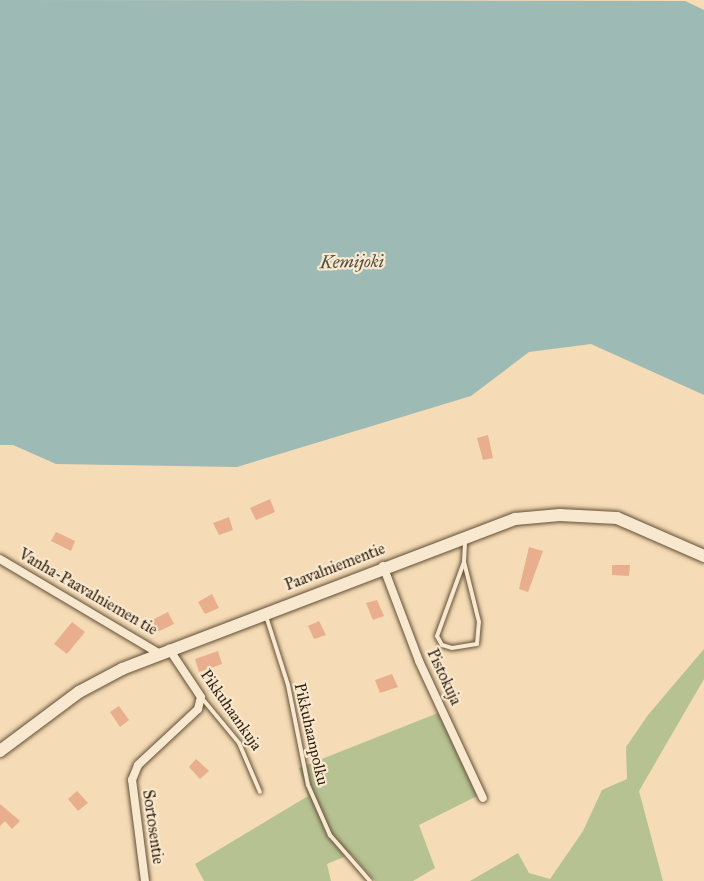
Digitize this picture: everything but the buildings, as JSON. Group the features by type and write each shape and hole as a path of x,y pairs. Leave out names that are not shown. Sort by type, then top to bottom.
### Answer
{"street":[{"name":"Paavalniementie","path":"0,751 79,692 164,651 383,566 515,519 591,515 617,518 704,556"},
{"name":"Vanha-Paavalniemen tie","path":"0,559 164,651"},
{"name":"Pistokuja","path":"383,566 419,661 483,798"},
{"name":"Pikkuhaankuja","path":"164,651 201,697"},
{"name":"Sortosentie","path":"145,881 132,780 138,765 198,709 201,697"}],"lane":[{"path":"464,562 437,636 442,645 452,648 477,644 479,622 464,562 465,536"},
{"name":"Pikkuhaanpolku","path":"265,613 288,685 308,785 330,836 370,881"},
{"name":"Pikkuhaankuja","path":"201,697 239,743 260,792"}],"green space":[{"path":"704,649 704,679 639,791 663,881 470,881 518,853 529,873 550,879 583,831 602,790 627,779 626,747 648,715"},
{"path":"438,713 477,796 419,825 435,868 413,881 375,881 351,854 327,864 331,881 204,881 195,864 308,796 299,768"}],"water":[{"name":"Kemijoki","path":"0,0 685,1 704,10 704,395 591,344 529,352 471,396 237,467 56,464 13,445 0,445"}]}
